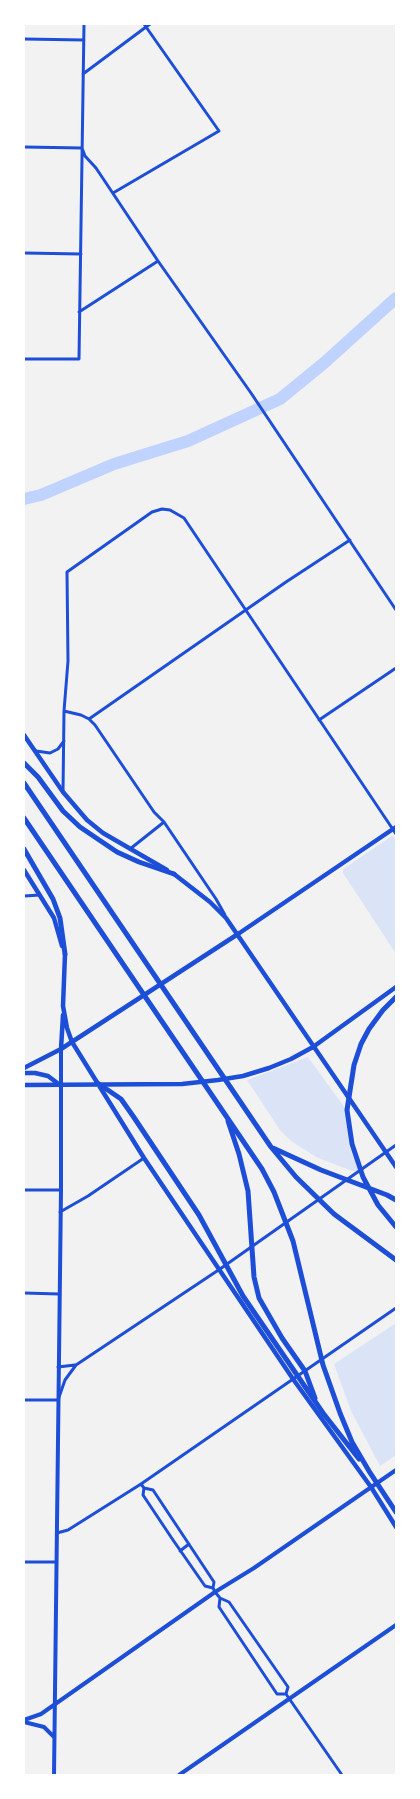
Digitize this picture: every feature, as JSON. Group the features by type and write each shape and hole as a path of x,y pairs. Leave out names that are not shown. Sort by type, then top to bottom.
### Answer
{"highway":[{"path":"24,762 38,777 63,811 80,827 117,852 138,862 174,874"},
{"path":"24,783 271,1147 296,1177 334,1214 396,1260"},
{"path":"24,818 262,1169 274,1192 293,1241 330,1388 352,1442 396,1512"},
{"path":"24,849 53,899 60,918 65,954"},
{"path":"396,997 383,1010 361,1044 354,1065 347,1110 352,1144 363,1178 378,1205 396,1227"},
{"path":"99,1084 121,1099 211,1236 243,1296 275,1344 323,1413 369,1471"},
{"path":"226,1116 246,1177 254,1277 260,1298 266,1312 305,1371 321,1418"},
{"path":"271,1147 321,1170 388,1195 396,1200"}],"main road":[{"path":"24,735 63,792 86,820 103,833 174,874 210,902 226,918 396,1167"},
{"path":"24,1068 72,1042 238,934 394,828"},
{"path":"24,870 54,918 65,954 61,1049"},
{"path":"24,1085 182,1084 243,1076 291,1059 313,1046 396,987"},
{"path":"64,1006 67,1028 72,1042 144,1158 293,1379 371,1487 396,1527"},
{"path":"24,1073 48,1076 60,1085"}],"street":[{"path":"24,358 79,359 84,24"},
{"path":"83,74 147,25 219,131 113,193"},
{"path":"24,39 84,40"},
{"path":"24,147 82,148"},
{"path":"82,148 85,156 113,193 158,261 251,393 396,610"},
{"path":"24,253 81,254"},
{"path":"79,312 158,261"},
{"path":"63,792 64,710 68,661 67,572 152,512 162,509 170,510 184,518 319,720 394,828 396,834"},
{"path":"89,718 350,540"},
{"path":"319,720 396,668"},
{"path":"64,710 89,718 154,812 164,822 216,899 226,918"},
{"path":"35,751 50,754 58,749 64,740"},
{"path":"130,849 164,822"},
{"path":"24,896 41,895"},
{"path":"54,1775 61,1049"},
{"path":"58,1400 65,1380 76,1365 220,1269 396,1145"},
{"path":"60,1212 88,1196 144,1158"},
{"path":"24,1190 61,1190"},
{"path":"24,1294 59,1294"},
{"path":"57,1533 68,1530 141,1484 396,1308"},
{"path":"58,1367 76,1365"},
{"path":"24,1400 58,1400"},
{"path":"24,1721 42,1714 214,1590 254,1568 396,1470"},
{"path":"141,1484 144,1488 153,1490 214,1582 214,1590"},
{"path":"144,1488 143,1495 180,1551 206,1586 214,1590 220,1598 229,1602 288,1686 286,1694"},
{"path":"180,1551 189,1544"},
{"path":"24,1562 56,1562"},
{"path":"220,1598 219,1607 277,1694 286,1694"},
{"path":"179,1775 396,1625"},
{"path":"286,1694 342,1775"},
{"path":"24,1721 44,1728 54,1737"}],"shaded area":[{"path":"392,836 396,838 396,954 343,873 343,869"},
{"path":"308,1057 345,1108 349,1146 358,1169 356,1171 316,1157 291,1141 280,1130 247,1080"},
{"path":"396,1323 396,1455 380,1466 351,1411 334,1364"}],"waterway":[{"path":"24,499 41,495 114,464 188,441 280,399 324,363 396,298"}]}
